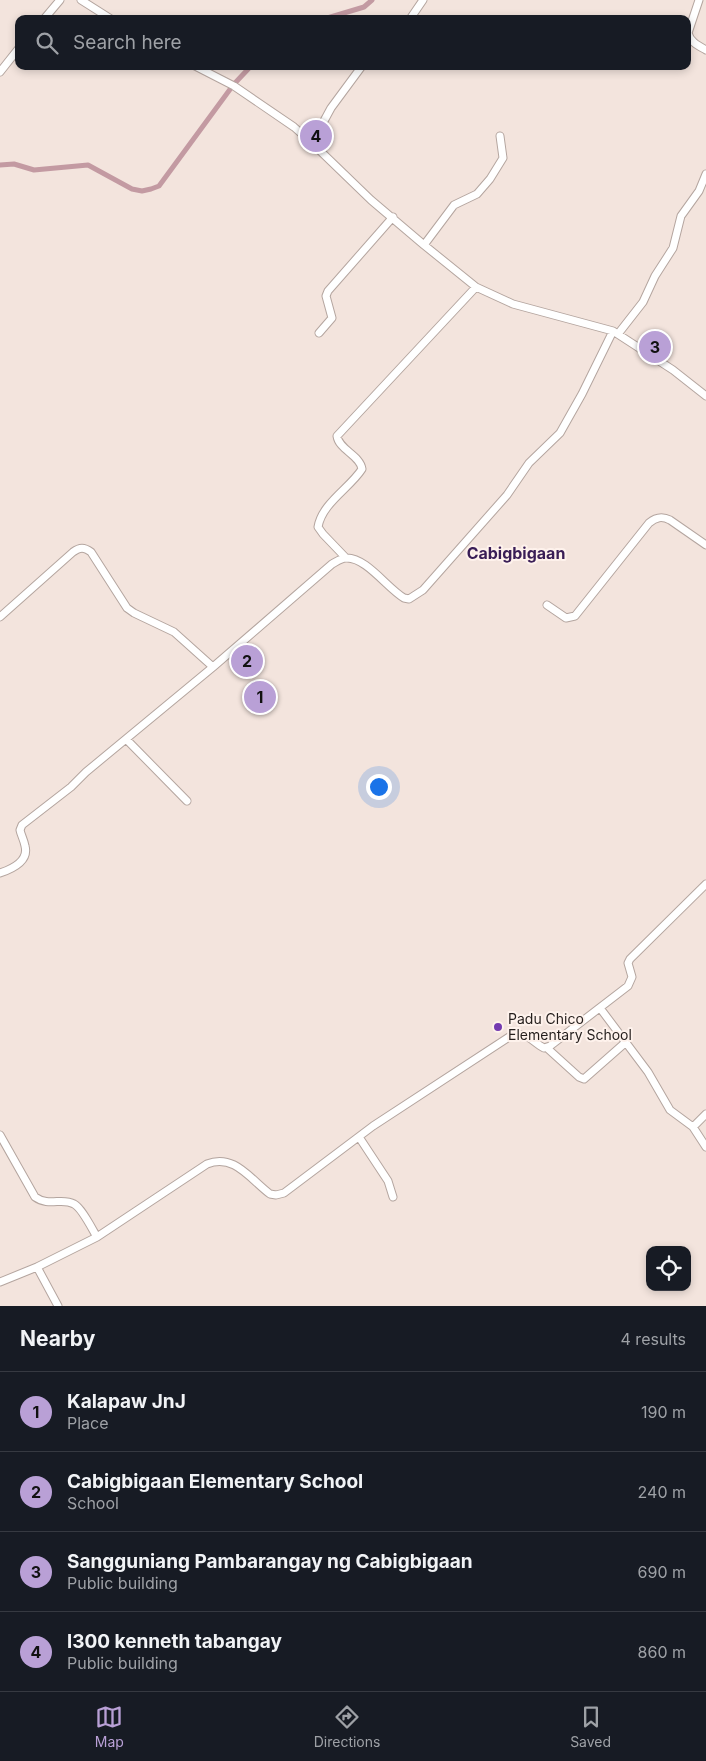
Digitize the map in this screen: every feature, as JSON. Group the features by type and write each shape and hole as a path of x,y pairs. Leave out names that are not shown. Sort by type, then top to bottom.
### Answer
{"street":[{"path":"47,15 60,0"},
{"path":"81,0 105,15"},
{"path":"413,15 423,0"},
{"path":"691,24 699,0"},
{"path":"691,39 694,43 706,50"},
{"path":"0,72 15,53"},
{"path":"203,70 234,86 294,127 424,246 476,287 513,304 615,333 673,370 706,396"},
{"path":"312,143 331,108 359,70"},
{"path":"424,246 454,205 477,194 502,162 503,155 500,136"},
{"path":"0,873 14,867 25,854 26,847 20,830 22,825 71,787 86,772 213,667 332,564 346,558 354,559 363,563 404,598 409,599 416,596 507,495 529,463 560,433 615,333 643,302 655,276 673,248 681,216 699,191 706,174"},
{"path":"318,333 332,318 326,296 328,291 393,217"},
{"path":"346,558 318,527 318,522 333,500 362,469 360,462 338,441 337,436 476,287"},
{"path":"547,605 566,618 575,616 649,523 657,518 664,517 670,520 706,545"},
{"path":"0,617 73,552 86,548 91,552 127,608 174,632 213,667"},
{"path":"126,739 187,800"},
{"path":"547,1048 628,986 632,978 628,963 630,960 706,884"},
{"path":"600,1008 648,1072 670,1110 693,1127 706,1147"},
{"path":"0,1282 37,1267 97,1237 207,1164 216,1160 224,1160 234,1164 270,1194 284,1193 373,1126 512,1036 523,1034 529,1037 540,1047 547,1048 579,1077 584,1079 626,1042"},
{"path":"693,1127 706,1114"},
{"path":"0,1135 35,1198 41,1202 48,1203 73,1203 78,1207 97,1237"},
{"path":"359,1137 388,1181 393,1196"},
{"path":"37,1267 58,1306"}],"waterway":[{"path":"337,15 364,7 372,0"},
{"path":"235,83 247,70"},
{"path":"0,165 14,164 34,170 88,165 132,189 142,191 151,189 159,186 231,88"}],"place":[{"name":"l300 kenneth tabangay","path":"316,136"},
{"name":"Sangguniang Pambarangay ng Cabigbigaan","path":"655,347"},
{"name":"Cabigbigaan Elementary School","path":"247,661"},
{"name":"Kalapaw JnJ","path":"260,697"},
{"name":"Padu Chico Elementary School","path":"498,1027"}],"district":[{"name":"Cabigbigaan","path":"516,553"}]}
